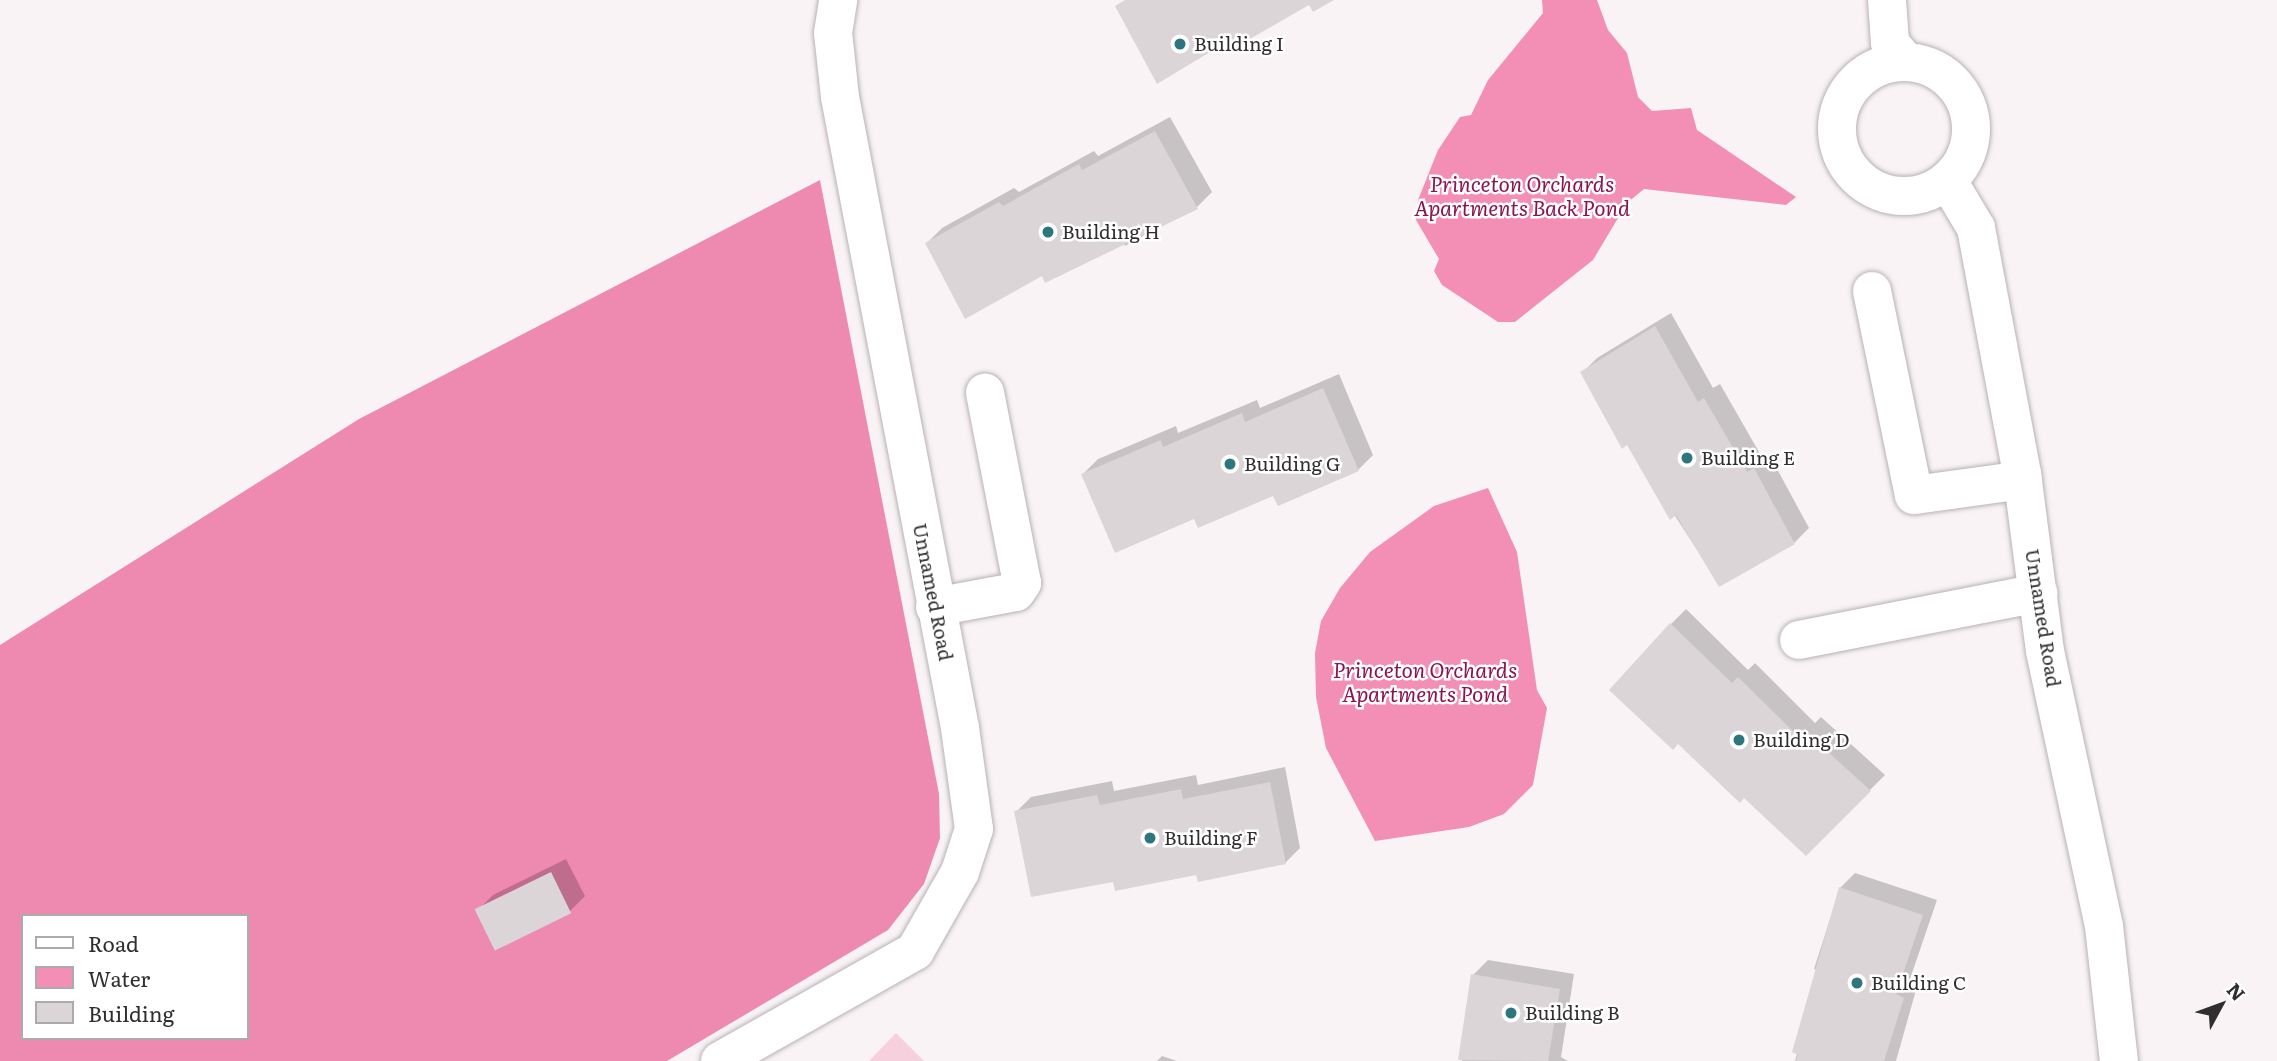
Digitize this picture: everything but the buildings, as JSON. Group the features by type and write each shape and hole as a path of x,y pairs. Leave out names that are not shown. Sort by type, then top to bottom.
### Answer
{"street":[{"name":"Unnamed Road","path":"720,1061 915,951 960,872 974,829 962,741 840,97 833,33 838,0"},
{"path":"1887,0 1890,44 1905,61"},
{"path":"1905,61 1928,66 1948,78 1967,107 1971,141 1963,163 1948,181 1908,197 1887,195 1867,186 1850,171 1840,152 1836,130 1849,89 1884,64 1905,61"},
{"name":"Unnamed Road","path":"1948,181 1976,228 2022,480 2045,651 2104,926 2119,1061"},
{"path":"1872,291 1914,495 2022,480"},
{"path":"935,607 1016,592 1022,583 985,393"},
{"path":"1800,640 2038,593"}],"shaded area":[{"path":"820,180 939,794 940,838 924,884 888,930 667,1061 0,1061 0,645 359,419"},
{"path":"896,1033 924,1061 869,1061"}],"water":[{"name":"Princeton Orchards Apartments Back Pond","path":"1542,0 1597,0 1608,30 1627,53 1638,97 1652,111 1691,108 1697,130 1796,197 1786,205 1644,189 1627,203 1593,260 1515,322 1498,322 1442,285 1434,271 1439,259 1416,220 1418,200 1438,150 1460,117 1471,115 1488,80 1543,13"},
{"name":"Princeton Orchards Apartments Pond","path":"1488,488 1517,552 1537,690 1547,708 1533,785 1504,814 1469,827 1375,841 1326,748 1316,697 1315,653 1321,621 1340,588 1370,552 1434,506"}],"place":[{"name":"Building I","path":"1180,44"},
{"name":"Building H","path":"1048,232"},
{"name":"Building E","path":"1687,458"},
{"name":"Building G","path":"1230,464"},
{"name":"Building D","path":"1739,740"},
{"name":"Building F","path":"1150,838"},
{"name":"Building C","path":"1857,983"},
{"name":"Building B","path":"1511,1013"}]}
